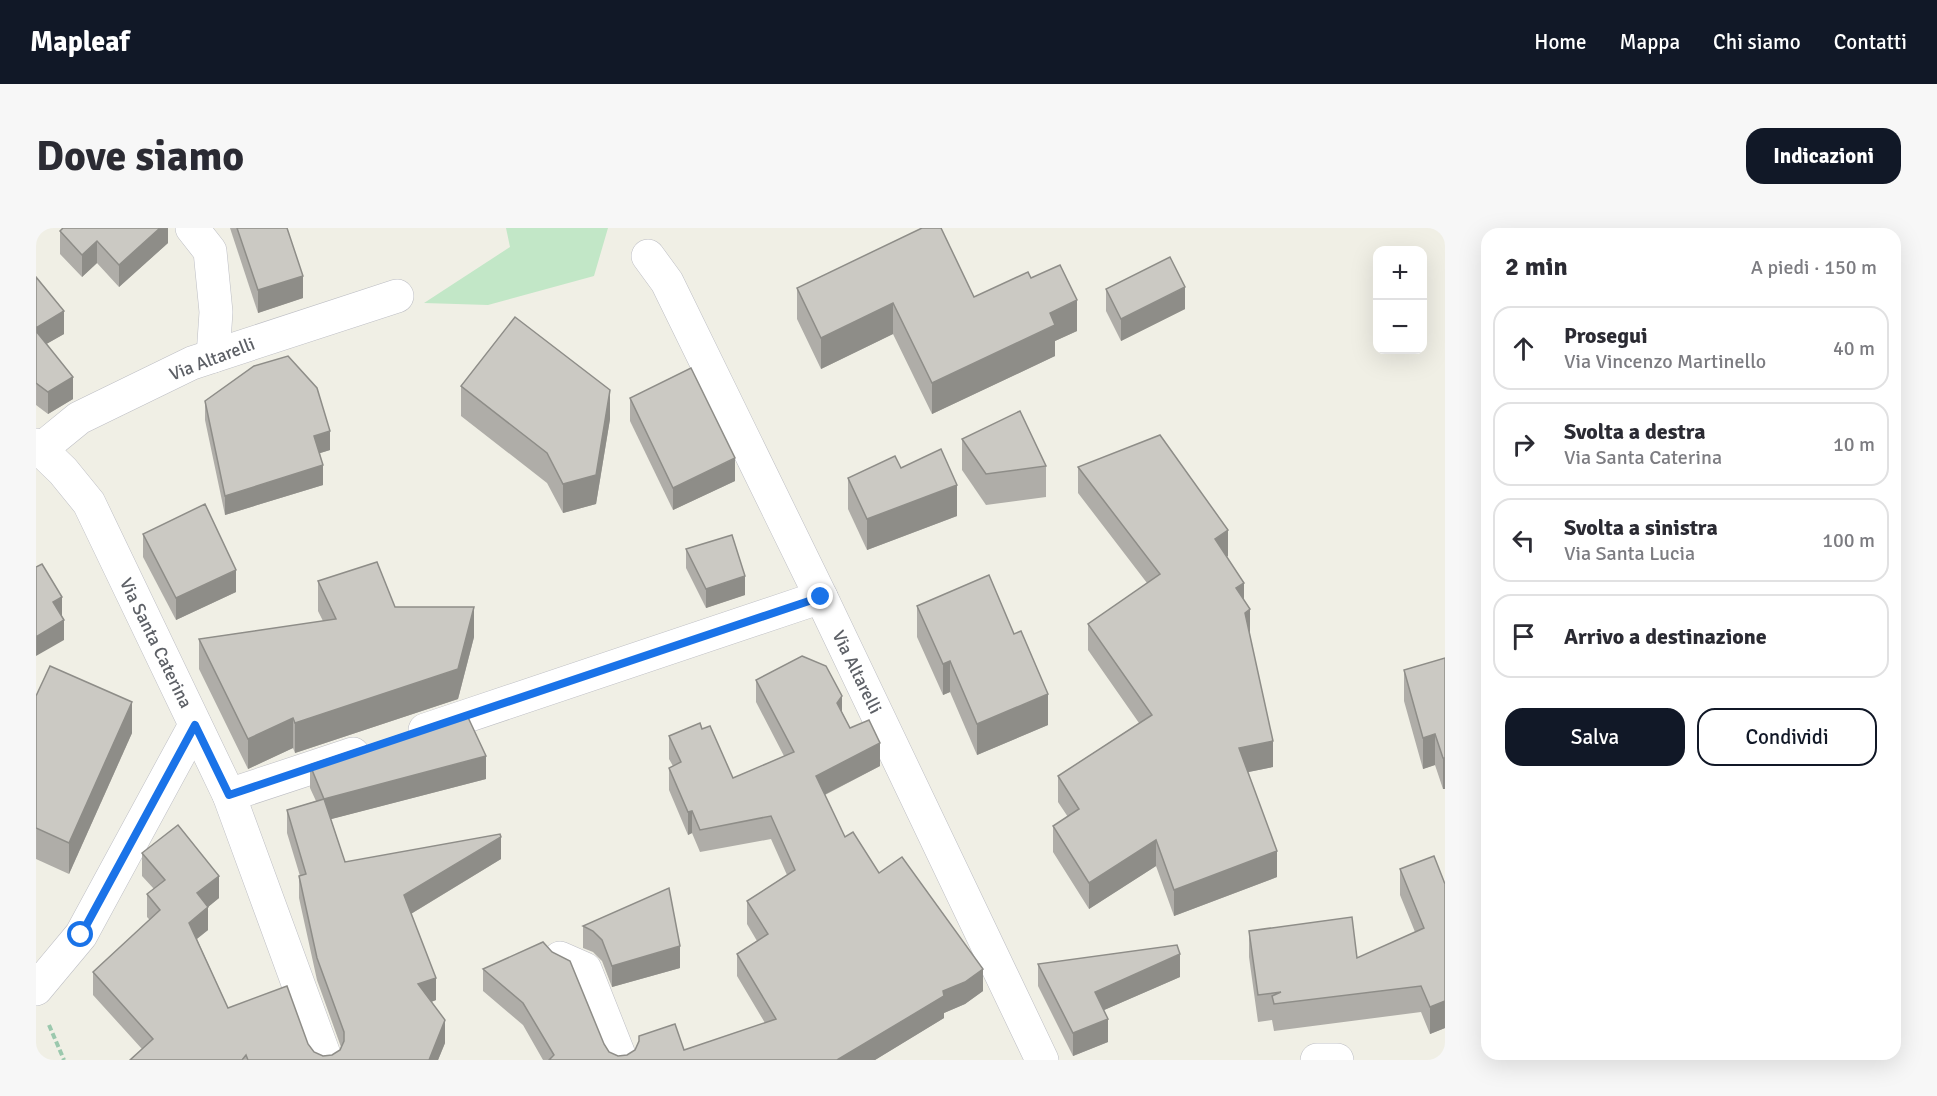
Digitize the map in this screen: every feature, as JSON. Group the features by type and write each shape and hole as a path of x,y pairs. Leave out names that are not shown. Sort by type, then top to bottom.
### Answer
{"street":[{"path":"192,228 210,251 216,312 213,356"},
{"name":"Via Altarelli","path":"648,256 667,282 821,597 1042,1060"},
{"name":"Via Altarelli","path":"39,447 80,418 192,363 397,296"},
{"name":"Via Santa Caterina","path":"39,447 63,471 89,503 229,795 326,1060"},
{"path":"229,795 821,597"},
{"path":"36,989 81,935 195,725"},
{"path":"560,958 585,969 621,1060"},
{"path":"1317,1060 1337,1060"}],"green space":[{"path":"506,228 608,228 594,276 488,305 424,303 510,247"}],"building":[{"path":"63,228 160,228 119,265 97,241 82,255 60,231"},
{"path":"237,228 287,228 303,276 258,290"},
{"path":"922,228 941,228 974,297 1028,272 1031,278 1060,265 1077,300 1050,313 1055,325 932,383 893,303 821,338 797,288"},
{"path":"1170,257 1185,287 1121,319 1106,289"},
{"path":"36,277 64,311 36,328"},
{"path":"515,317 610,390 596,475 563,484 547,453 461,386"},
{"path":"36,331 73,377 48,392 36,383"},
{"path":"288,356 317,388 330,431 314,436 323,465 225,496 205,401 254,366"},
{"path":"691,368 735,458 673,488 630,398"},
{"path":"1020,411 1046,466 986,474 962,439"},
{"path":"1160,435 1228,530 1215,539 1244,583 1236,588 1250,609 1245,613 1273,741 1239,748 1277,851 1174,890 1156,840 1089,883 1053,826 1079,809 1058,776 1152,715 1088,624 1160,574 1078,467"},
{"path":"941,449 957,485 867,519 848,478 895,456 901,468"},
{"path":"205,504 236,570 176,598 143,534"},
{"path":"732,535 745,576 706,589 686,549"},
{"path":"377,562 395,607 474,607 458,669 295,723 293,718 248,739 199,639 336,619 318,581"},
{"path":"42,564 62,597 53,602 64,620 36,637 36,567"},
{"path":"989,575 1014,634 1021,631 1048,694 977,724 950,661 943,664 917,606"},
{"path":"802,656 826,666 842,696 837,703 850,728 869,720 880,743 816,776 845,837 853,832 879,873 902,857 983,969 965,982 943,991 944,996 837,1060 549,1060 554,1055 523,1003 483,969 543,942 552,952 570,961 604,1044 609,1052 618,1056 627,1055 635,1050 639,1036 675,1024 684,1050 776,1019 737,954 768,934 747,901 795,870 771,816 700,830 692,811 688,812 669,768 681,762 669,736 700,723 702,729 710,726 733,778 794,752 756,680"},
{"path":"1445,658 1445,758 1443,758 1435,734 1423,738 1404,670"},
{"path":"50,666 132,702 69,843 36,828 36,696"},
{"path":"466,713 486,756 324,799 310,765"},
{"path":"324,799 345,862 500,834 501,837 404,895 436,978 418,984 445,1020 429,1060 248,1060 246,1055 242,1060 130,1060 153,1039 93,972 160,910 147,894 165,880 142,853 178,825 219,876 197,893 208,907 189,923 228,1008 287,986 308,1044 314,1052 323,1056 332,1055 340,1050 344,1041 344,1032 317,958 299,876 306,874 287,810"},
{"path":"1434,856 1445,884 1445,1001 1430,1007 1421,986 1274,1004 1272,996 1281,992 1258,995 1249,931 1352,917 1357,958 1424,928 1400,869"},
{"path":"669,888 680,946 612,966 602,940 593,931 583,926"},
{"path":"1177,945 1180,954 1095,992 1108,1019 1073,1033 1038,964"}],"route":[{"path":"81,935 195,725 229,795 821,597"}]}
